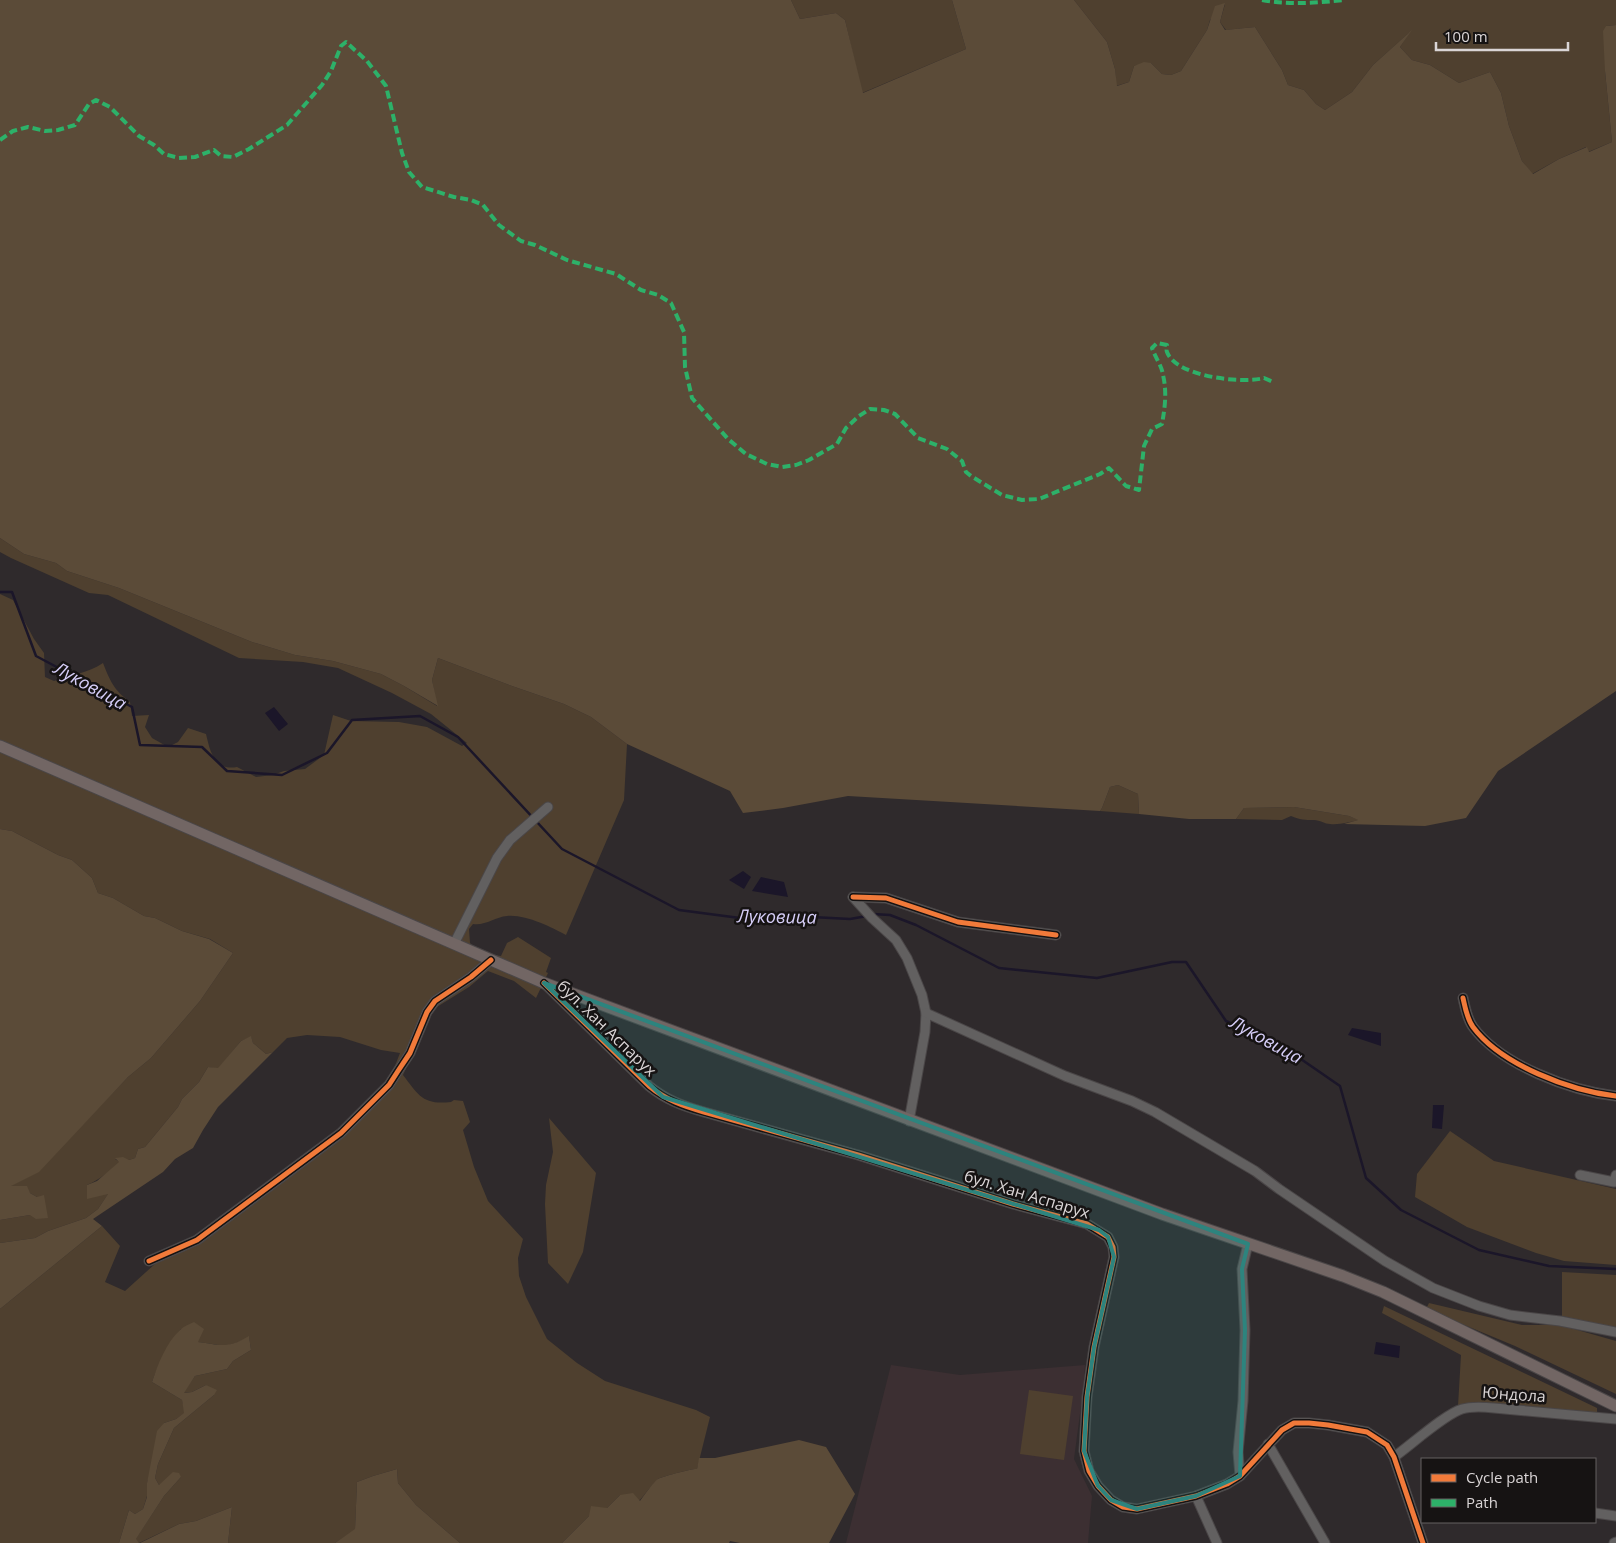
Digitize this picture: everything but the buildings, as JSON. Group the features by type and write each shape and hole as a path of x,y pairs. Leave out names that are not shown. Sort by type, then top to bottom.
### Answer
{"main road":[{"name":"Юндола","path":"0,746 544,983 909,1121 1162,1214 1343,1276 1383,1292 1616,1406"}],"street":[{"path":"454,944 498,858 510,840 544,810"},
{"path":"909,1121 925,1032 926,1013 922,995 907,958 896,940 853,897 886,898 958,922 1056,935"},
{"path":"149,1261 197,1240 341,1133 389,1085 410,1053 427,1012 435,1001 472,977 491,960"},
{"name":"бул. Хан Аспарух","path":"544,983 643,1080 663,1097 689,1108 858,1156 1013,1204 1087,1224 1108,1237 1113,1247 1114,1257 1094,1347 1087,1397 1084,1450 1090,1471 1098,1486 1111,1500 1123,1507 1137,1509 1196,1496 1227,1484 1240,1476 1282,1430 1294,1423 1309,1423 1367,1432 1387,1445 1394,1457 1420,1523 1424,1543"},
{"path":"1463,998 1471,1025 1482,1038 1497,1050 1535,1072 1565,1084 1596,1094 1616,1096"},
{"path":"926,1013 1065,1076 1132,1100 1155,1112 1255,1171 1384,1261 1433,1288 1478,1306 1510,1315 1560,1320 1616,1332"},
{"path":"1580,1175 1614,1182 1616,1175"},
{"path":"1240,1476 1238,1452 1244,1377 1245,1330 1242,1269 1248,1244"},
{"name":"Юндола","path":"1394,1457 1447,1417 1462,1409 1494,1408 1616,1419"},
{"path":"1268,1444 1325,1543"},
{"path":"1196,1496 1217,1543"},
{"path":"1596,1513 1616,1516"}],"highlighted area":[{"path":"544,983 1248,1244 1242,1269 1245,1330 1240,1476 1196,1496 1137,1509 1111,1500 1098,1486 1084,1451 1087,1397 1094,1347 1114,1257 1108,1237 1099,1230 663,1097"}],"shaded area":[{"path":"0,0 791,0 800,19 836,13 845,20 863,93 966,49 952,0 1074,0 1107,42 1115,69 1117,86 1129,82 1134,66 1144,62 1151,63 1162,74 1171,75 1181,71 1207,30 1215,6 1225,3 1220,22 1225,30 1255,27 1282,70 1288,85 1304,90 1316,104 1325,110 1352,92 1373,65 1412,30 1400,47 1412,60 1430,65 1459,83 1490,72 1501,93 1509,126 1522,161 1533,174 1559,159 1587,147 1589,152 1612,142 1603,31 1606,26 1616,25 1616,691 1498,771 1466,818 1425,826 1344,824 1358,820 1349,816 1294,807 1244,808 1236,819 1189,819 1139,814 1138,794 1118,785 1110,787 1100,811 848,796 743,813 730,791 627,744 591,717 564,704 438,658 432,680 438,706 381,674 333,661 295,655 252,642 119,588 67,571 56,563 24,554 0,538"},
{"path":"791,0 952,0 966,49 862,93 845,20 836,13 800,19"},
{"path":"1074,0 1616,0 1616,25 1606,26 1605,71 1612,142 1588,152 1586,147 1532,174 1522,161 1509,126 1501,93 1490,72 1459,83 1430,65 1412,60 1400,47 1410,32 1373,65 1352,92 1325,110 1316,104 1304,90 1288,85 1282,70 1255,27 1226,30 1220,22 1225,4 1210,20 1207,30 1181,71 1171,75 1162,74 1151,63 1134,66 1129,82 1116,86 1115,69 1107,42"},
{"path":"0,538 24,554 56,563 67,571 119,588 252,642 295,655 333,661 381,674 437,706 432,680 438,658 564,704 591,717 627,744 624,800 566,935 538,922 514,916 503,917 482,924 473,924 469,929 470,943 479,953 501,956 507,943 518,937 551,958 546,972 548,973 536,998 514,981 488,971 469,987 432,1010 403,1075 422,1098 442,1103 454,1100 463,1101 470,1122 463,1130 474,1167 488,1201 523,1239 518,1258 519,1276 526,1297 547,1339 577,1363 605,1381 696,1410 710,1417 697,1469 658,1479 639,1501 620,1495 607,1508 589,1516 562,1543 460,1543 416,1505 398,1483 397,1469 357,1482 355,1530 335,1543 228,1543 232,1507 196,1521 179,1524 139,1543 135,1540 164,1496 181,1477 159,1485 155,1478 158,1464 174,1428 214,1395 206,1385 192,1392 183,1393 195,1376 227,1369 233,1361 251,1350 249,1337 226,1346 198,1342 181,1329 164,1354 152,1382 182,1400 185,1413 176,1419 164,1423 147,1483 147,1496 143,1509 135,1514 129,1510 119,1543 0,1543 0,1309 102,1226 120,1246 105,1282 125,1291 156,1263 155,1257 209,1231 333,1138 384,1086 393,1071 400,1053 381,1050 340,1037 307,1035 287,1038 273,1052 266,1054 253,1043 251,1037 241,1041 218,1069 208,1067 199,1082 182,1099 178,1107 145,1147 138,1149 135,1158 129,1160 115,1159 120,1162 96,1181 87,1185 109,1193 98,1209 86,1218 48,1231 35,1238 0,1243 0,1220 30,1215 37,1197 10,1186 59,1149 128,1077 151,1058 200,1001 233,953 210,939 182,931 155,918 144,916 113,898 98,893 92,878 72,860 58,855 12,831 0,829 0,594 13,600 34,639 44,653 45,677 54,681 85,672 103,663 113,685 130,702 132,716 149,715 145,727 152,738 168,747 178,742 188,728 206,734 209,747 218,763 223,766 237,767 256,777 305,769 324,755 333,715 351,721 399,722 427,727 462,746 467,743 431,714 392,693 338,668 303,662 239,658 108,595 89,593 11,558 0,552"},
{"path":"274,707 288,724 279,731 265,713"},
{"path":"1118,785 1138,794 1139,814 1100,811 1110,787"},
{"path":"1294,807 1349,816 1359,820 1328,824 1291,816 1282,820 1236,819 1244,808"},
{"path":"0,829 12,831 58,855 72,860 92,878 98,893 113,898 144,916 155,918 182,931 209,939 233,953 200,1001 151,1058 128,1077 39,1172 11,1186 27,1186 30,1193 37,1197 44,1195 48,1218 36,1219 30,1215 0,1220"},
{"path":"743,871 751,877 744,889 729,880"},
{"path":"761,877 784,882 788,897 752,891"},
{"path":"1352,1028 1381,1033 1381,1046 1348,1035"},
{"path":"251,1036 253,1043 266,1054 273,1052 218,1107 193,1148 175,1159 163,1172 93,1219 102,1226 0,1309 0,1243 35,1238 48,1231 86,1218 98,1209 108,1194 87,1199 87,1185 97,1181 119,1162 115,1158 123,1157 129,1160 135,1158 138,1149 145,1147 178,1107 182,1099 199,1082 208,1067 218,1068 241,1041"},
{"path":"1433,1105 1444,1105 1442,1129 1432,1128"},
{"path":"549,1118 596,1173 583,1252 568,1284 548,1263 545,1204 546,1185 553,1152"},
{"path":"1450,1131 1494,1161 1616,1189 1616,1265 1564,1261 1536,1253 1467,1227 1415,1197 1417,1174"},
{"path":"1562,1272 1616,1275 1616,1328 1562,1316"},
{"path":"1429,1303 1522,1325 1560,1325 1616,1341 1616,1394 1515,1346 1426,1309"},
{"path":"1384,1306 1597,1408 1597,1417 1458,1406 1461,1355 1382,1313"},
{"path":"194,1322 204,1329 198,1342 224,1345 235,1343 249,1336 251,1350 233,1361 227,1369 195,1376 184,1393 192,1392 206,1385 217,1390 214,1395 174,1428 158,1464 155,1478 159,1485 173,1472 179,1473 181,1477 164,1496 136,1539 139,1543 119,1543 129,1510 135,1514 143,1509 147,1497 147,1483 157,1431 164,1423 176,1419 184,1413 182,1400 152,1382 160,1361 175,1335 185,1326"},
{"path":"1376,1342 1400,1346 1399,1358 1374,1354"},
{"path":"891,1365 960,1375 1085,1365 1074,1459 1092,1496 1088,1543 846,1543"},
{"path":"1029,1390 1073,1396 1064,1460 1020,1454"},
{"path":"799,1440 826,1447 855,1494 829,1543 740,1543 730,1541 729,1543 562,1543 589,1516 591,1506 607,1508 620,1495 633,1493 640,1501 658,1479 697,1469 699,1458 715,1458"},
{"path":"397,1469 398,1483 416,1505 460,1543 335,1543 355,1529 357,1482"},
{"path":"232,1507 228,1543 140,1543 179,1524 196,1521"}],"waterway":[{"name":"Луковица","path":"0,592 12,592 36,656 132,707 140,745 202,747 227,771 282,775 327,753 352,720 420,716 458,737 562,849 679,910 755,920 773,915 850,919 867,916"},
{"name":"Луковица","path":"873,914 890,915 916,925 999,968 1097,978 1172,962 1186,962 1226,1021 1282,1046 1340,1086 1366,1178 1401,1210 1479,1250 1549,1266 1616,1269"}],"marked path":[{"path":"1262,0 1283,3 1344,0"},
{"path":"0,140 13,131 28,127 45,131 58,130 75,125 89,104 96,100 110,107 139,136 164,154 179,158 195,157 214,150 221,156 233,157 287,125 322,85 331,71 341,46 346,42 367,61 386,86 402,153 409,172 422,187 483,205 499,225 521,241 535,245 567,260 616,274 641,290 658,295 671,303 684,332 685,367 692,398 728,439 746,454 767,464 782,467 796,465 809,460 837,444 846,428 870,409 884,410 895,414 918,438 947,449 962,461 966,472 1002,495 1022,500 1039,499 1100,474 1109,468 1126,486 1139,490 1144,446 1152,429 1162,424 1164,412 1164,381 1161,368 1152,348 1157,343 1167,345 1167,352 1173,361 1196,373 1226,379 1254,380 1264,378 1273,382"}],"cycle path":[{"path":"853,897 886,898 958,922 1056,935"},
{"path":"149,1261 197,1240 341,1133 389,1085 410,1053 427,1012 435,1001 471,977 491,960"},
{"path":"544,983 649,1086 675,1102 704,1112 858,1155 1013,1204 1087,1224 1108,1237 1113,1247 1114,1257 1094,1347 1087,1397 1084,1451 1089,1471 1098,1486 1111,1500 1123,1507 1137,1509 1196,1496 1227,1484 1240,1476 1282,1430 1294,1423 1328,1425 1367,1432 1387,1445 1394,1457 1423,1543"},
{"path":"1463,998 1473,1027 1485,1041 1501,1053 1538,1074 1558,1082 1616,1096"}]}
